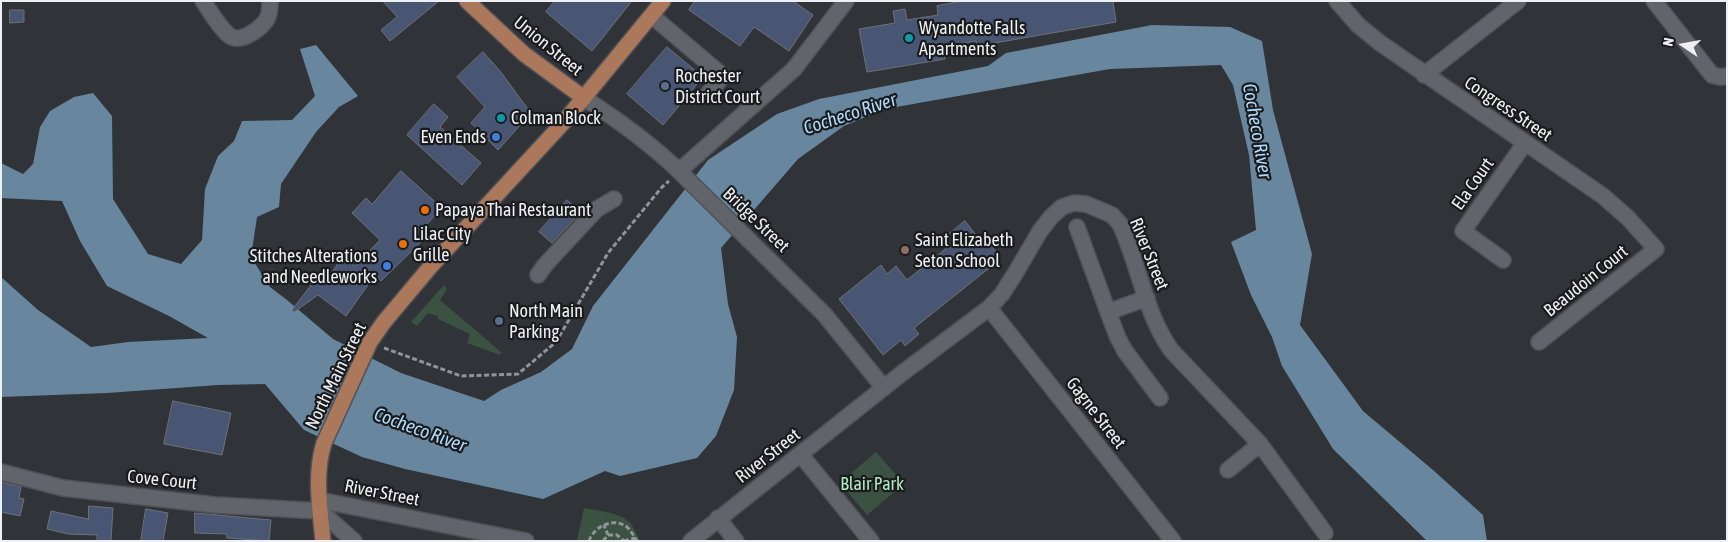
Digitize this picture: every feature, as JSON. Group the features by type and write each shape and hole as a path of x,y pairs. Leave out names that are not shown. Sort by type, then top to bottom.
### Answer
{"main road":[{"name":"Union Street","path":"467,1 524,54 584,98"},
{"name":"North Main Street","path":"323,541 319,506 318,473 320,457 324,443 377,345 384,322 431,266 584,98 663,1"}],"street":[{"path":"203,1 223,29 230,36 236,38 244,38 265,22 270,11 270,2"},
{"path":"677,176 794,69 846,1"},
{"name":"Congress Street","path":"1337,1 1358,25 1424,75 1604,196 1628,218 1656,249"},
{"path":"1424,75 1518,1"},
{"path":"1654,1 1712,75 1727,76"},
{"path":"652,16 723,76 707,95"},
{"name":"Bridge Street","path":"584,98 656,149 677,176 751,242 824,314 884,388"},
{"name":"Ela Court","path":"1503,260 1463,232 1525,143"},
{"path":"538,276 545,265 597,209 614,199"},
{"name":"River Street","path":"691,541 884,388 989,308 1002,294 1040,231 1051,217 1062,207 1074,203 1099,208 1112,215 1120,224 1158,328 1171,350 1260,444 1325,532"},
{"path":"1077,227 1118,338 1125,351 1160,398"},
{"name":"Beaudoin Court","path":"1539,342 1656,249"},
{"path":"1108,312 1147,298"},
{"name":"Gagne Street","path":"989,308 1173,541"},
{"path":"1228,470 1260,444"},
{"path":"801,455 871,541"},
{"name":"Cove Court","path":"1,472 63,488 215,505 319,506"},
{"path":"319,506 354,541"},
{"name":"River Street","path":"319,506 526,541"},
{"path":"718,518 736,541"}],"path":[{"path":"377,345 461,376 518,374 556,342 608,253 662,187 677,176"},
{"path":"589,541 594,531 604,525 616,523 622,524 630,530 636,539 624,541 617,535 608,535"},
{"path":"604,525 608,535"},
{"path":"604,541 608,535"}],"green space":[{"path":"444,285 447,289 440,300 501,352 500,355 467,343 470,334 438,319 438,316 428,313 417,326 411,322"},
{"name":"Blair Park","path":"876,452 904,484 867,515 840,483"},
{"path":"584,508 621,516 630,523 640,541 577,540"}],"water":[{"name":"Cocheco River","path":"1152,25 1230,27 1262,41 1273,110 1312,254 1300,325 1363,411 1483,515 1487,541 1427,541 1333,449 1282,366 1272,337 1251,295 1231,242 1256,230 1249,155 1233,85 1221,65 1110,69 885,109 844,126 798,159 721,248 728,304 737,337 734,390 716,436 697,458 620,476 605,471 543,499 405,469 362,457 304,430 265,384 1,397 1,277 38,310 91,347 128,342 208,338 169,316 107,286 80,241 62,201 1,198 1,163 23,174 33,164 40,127 50,111 74,97 93,93 112,116 113,199 148,254 181,264 202,240 205,189 218,156 234,141 242,121 292,120 315,96 300,49 316,45 358,96 339,107 316,132 281,184 279,207 257,217 251,257 270,287 333,339 401,373 484,401 501,390 541,372 572,349 593,306 708,160 777,114 819,99 988,66 1006,53"}],"building":[{"path":"383,1 439,1 390,41 381,30 397,17"},
{"path":"555,1 632,1 592,51 546,12"},
{"path":"695,1 793,1 813,15 789,51 754,27 740,46 689,10"},
{"name":"Wyandotte Falls Apartments","path":"963,1 1113,1 1116,22 977,46 976,41 943,47 945,59 867,72 859,29 895,23 893,11 905,9 907,20 938,15 937,6"},
{"path":"10,10 24,10 24,22 10,23"},
{"name":"Rochester District Court","path":"667,47 703,77 663,125 627,94"},
{"name":"Colman Block","path":"483,52 500,71 531,113 498,150 471,123 485,107 457,77"},
{"path":"434,104 448,117 440,127 481,163 462,185 407,135"},
{"path":"401,171 442,208 415,237 421,242 381,281 375,275 346,316 318,295 294,312 292,310 318,276 326,282 342,257 355,266 380,240 352,213 366,198 372,204"},
{"path":"567,200 581,212 552,243 539,232"},
{"path":"965,221 979,239 983,236 997,253 989,260 993,265 914,328 919,334 905,346 901,340 883,355 839,299 881,265 887,274 896,266 907,280 954,242 948,235"},
{"path":"173,401 231,413 222,455 164,444"},
{"path":"1,482 21,487 19,498 24,499 20,516 1,512"},
{"path":"89,506 113,508 111,541 97,541 97,535 68,534 47,529 51,511 88,519"},
{"path":"146,509 168,513 163,541 141,541"},
{"path":"195,513 271,520 269,541 227,538 227,534 195,533"}],"place":[{"name":"Wyandotte Falls Apartments","path":"909,38"},
{"name":"Rochester District Court","path":"665,86"},
{"name":"Colman Block","path":"501,118"},
{"name":"Even Ends","path":"496,137"},
{"name":"Papaya Thai Restaurant","path":"425,210"},
{"name":"Lilac City Grille","path":"403,244"},
{"name":"Saint Elizabeth Seton School","path":"905,250"},
{"name":"Stitches Alterations and Needleworks","path":"387,266"},
{"name":"North Main Parking","path":"499,321"}]}
